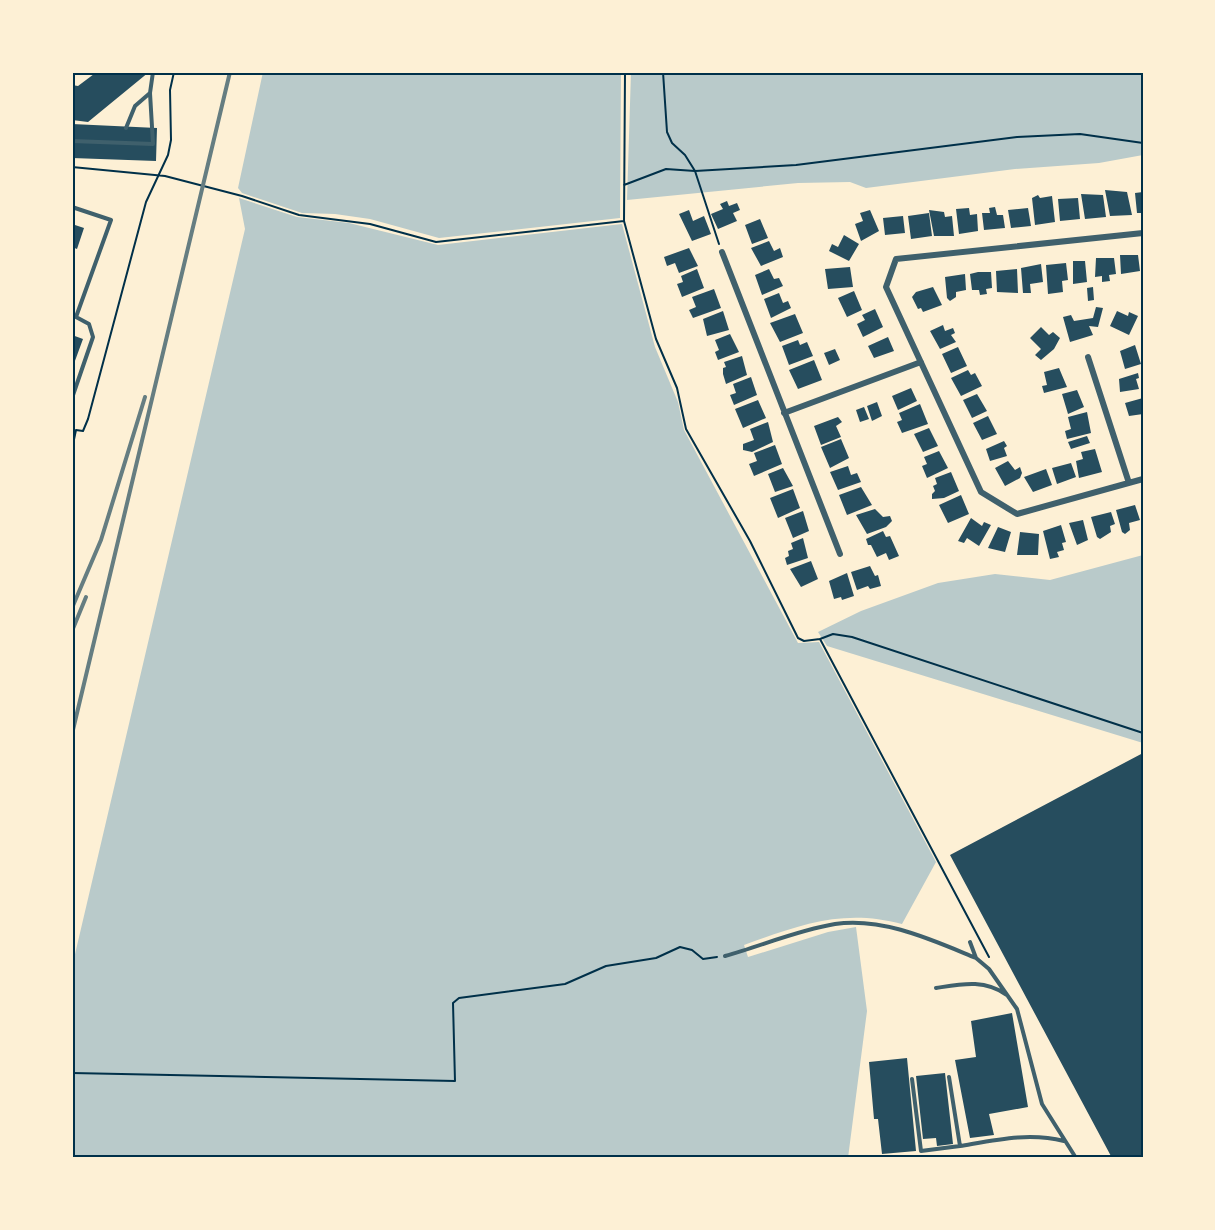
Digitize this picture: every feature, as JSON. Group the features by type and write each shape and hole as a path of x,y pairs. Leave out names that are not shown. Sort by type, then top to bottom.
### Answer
{"street":[{"path":"1143,233 896,259 885,287 981,492 1017,514 1143,479"},
{"path":"722,252 840,554"},
{"path":"1088,357 1129,483"},
{"path":"784,413 921,362"}],"lane":[{"path":"72,141 153,144 150,93 153,72"},
{"path":"126,128 135,106 150,93"},
{"path":"72,207 111,220 76,316 89,324 93,337 72,398"},
{"path":"725,956 816,929 859,923 883,925 976,957 989,969 1017,1009 1042,1104 1076,1158"},
{"path":"970,942 976,957"},
{"path":"936,988 979,983 997,988 1008,995"},
{"path":"949,1077 960,1146"},
{"path":"912,1079 921,1151 1025,1136 1046,1136 1065,1141"}],"path":[{"path":"72,449 76,430 83,431 88,419 146,202 159,176 171,140 169,102 174,72"},
{"path":"625,72 624,221 656,339 677,388 686,429 750,541 798,638 804,641 820,639 833,634 852,637 1143,733"},
{"path":"663,72 667,132 672,143 685,155 695,171 722,252"},
{"path":"624,185 666,169 695,171 796,165 1055,134 1096,135 1116,141 1143,143"},
{"path":"72,167 165,176 242,196 299,215 370,224 436,242 624,221"},
{"path":"820,639 991,962 989,969"},
{"path":"72,1073 455,1081 453,1003 459,999 565,984 606,966 656,958 680,947 692,950 703,959 725,956"}],"shaded area":[{"path":"263,72 621,72 620,218 439,238 370,219 335,214 302,213 242,193 238,188"},
{"path":"631,72 1143,72 1143,155 1099,163 1015,169 866,188 850,182 798,183 627,200"},
{"path":"239,198 297,217 349,223 438,245 622,224 655,347 678,402 684,430 798,643 819,642 936,862 902,924 881,919 841,918 803,925 744,945 748,957 828,932 856,927 867,1011 848,1158 72,1158 72,967 245,229"},
{"path":"1143,555 1143,743 827,646 818,632 861,611 938,583 995,574 1050,580"}],"building":[{"path":"93,72 149,72 88,122 72,120 72,85 78,86 94,74"},
{"path":"72,124 157,128 156,161 72,158"},
{"path":"1105,190 1127,192 1132,215 1110,216"},
{"path":"1143,192 1143,213 1137,213 1135,193"},
{"path":"1081,194 1103,195 1106,217 1085,219"},
{"path":"1038,195 1040,198 1052,196 1055,222 1035,225 1032,198"},
{"path":"1078,198 1080,219 1060,221 1058,199"},
{"path":"727,201 729,206 737,203 740,210 733,213 737,221 718,229 711,214 723,209 720,204"},
{"path":"995,207 997,215 1003,215 1005,228 984,230 982,213 990,213 989,208"},
{"path":"969,208 970,215 977,214 978,231 959,234 956,209"},
{"path":"1028,208 1031,226 1011,228 1008,210"},
{"path":"689,210 693,221 704,216 711,234 692,241 679,214"},
{"path":"870,210 879,231 861,241 855,224 863,221 860,213"},
{"path":"929,210 944,212 945,217 952,216 954,236 934,236"},
{"path":"929,213 932,236 911,239 908,216"},
{"path":"903,216 905,233 885,235 883,218"},
{"path":"760,219 768,238 752,244 745,225"},
{"path":"72,224 84,228 77,249 72,247"},
{"path":"844,235 859,244 849,261 829,251 832,244 838,247"},
{"path":"769,241 774,251 780,248 783,257 761,266 751,248"},
{"path":"689,248 698,266 679,273 675,263 667,266 664,257"},
{"path":"1120,255 1138,255 1140,271 1121,274"},
{"path":"1096,258 1114,258 1116,274 1109,275 1110,281 1102,282 1102,276 1095,277"},
{"path":"1073,261 1085,261 1087,282 1073,284"},
{"path":"1066,263 1068,280 1062,281 1063,292 1048,294 1046,265"},
{"path":"1041,264 1043,282 1030,284 1031,293 1023,293 1021,268"},
{"path":"850,267 853,287 828,289 825,269"},
{"path":"697,269 704,288 682,297 677,284 683,282 681,276"},
{"path":"769,269 774,279 779,278 783,286 762,295 755,275"},
{"path":"1017,269 1018,293 997,292 996,271"},
{"path":"991,272 992,288 986,289 987,294 980,295 979,290 972,290 970,274"},
{"path":"965,274 966,290 956,292 956,297 950,301 947,298 945,277"},
{"path":"933,287 942,305 923,312 921,308 918,309 912,297 916,292"},
{"path":"1093,287 1094,300 1088,301 1087,288"},
{"path":"714,289 721,308 693,318 689,310 696,307 692,297"},
{"path":"854,291 862,310 847,317 838,298"},
{"path":"779,293 783,303 788,301 791,308 771,318 764,299"},
{"path":"1096,307 1103,308 1098,327 1089,326 1093,335 1070,342 1063,317 1071,315 1074,321 1093,318"},
{"path":"875,309 883,327 863,337 857,324 865,320 862,315"},
{"path":"723,311 729,330 707,336 703,319"},
{"path":"1117,311 1128,316 1129,312 1138,316 1129,335 1110,326"},
{"path":"795,314 803,333 780,342 770,323"},
{"path":"943,325 945,331 953,328 955,333 951,335 956,342 940,349 930,331"},
{"path":"1041,327 1049,335 1053,332 1060,338 1054,349 1041,360 1035,355 1041,349 1030,338"},
{"path":"730,334 739,352 718,360 715,352 719,350 715,340"},
{"path":"72,335 83,339 72,369"},
{"path":"888,337 894,351 874,358 868,346"},
{"path":"798,340 800,345 807,342 813,356 789,365 782,346"},
{"path":"1135,345 1141,364 1125,369 1120,351"},
{"path":"958,347 967,366 951,373 942,354"},
{"path":"835,349 840,360 829,365 824,353"},
{"path":"742,356 747,375 726,384 723,374 723,368 726,367 724,362"},
{"path":"814,360 822,380 798,389 789,370"},
{"path":"1059,368 1067,387 1044,393 1042,386 1047,385 1044,372"},
{"path":"968,370 971,375 975,373 982,386 961,396 951,378"},
{"path":"1138,373 1139,378 1136,379 1139,389 1120,392 1119,379"},
{"path":"751,377 757,395 734,405 730,395 736,393 733,384"},
{"path":"911,388 917,401 898,410 892,396"},
{"path":"1077,390 1084,407 1068,414 1062,394"},
{"path":"977,394 987,411 972,418 963,400"},
{"path":"1143,398 1143,414 1129,416 1125,403"},
{"path":"758,400 766,418 743,428 735,409"},
{"path":"877,402 882,416 872,421 867,406"},
{"path":"920,404 928,424 902,433 897,422 902,420 899,413"},
{"path":"864,407 869,419 860,422 856,410"},
{"path":"1087,412 1091,433 1067,439 1065,431 1071,429 1068,417"},
{"path":"988,416 997,434 982,440 973,423"},
{"path":"838,417 842,422 836,426 841,437 821,445 814,426"},
{"path":"768,422 773,442 752,452 743,450 743,444 754,440 750,429"},
{"path":"929,428 938,446 923,452 914,434"},
{"path":"1087,436 1090,443 1071,449 1068,442"},
{"path":"841,439 849,458 830,468 821,447"},
{"path":"1004,441 1007,446 1004,448 1007,456 990,461 986,449"},
{"path":"775,445 782,464 754,476 749,464 757,461 754,453"},
{"path":"1095,449 1102,472 1079,478 1076,461 1083,459 1081,452"},
{"path":"939,451 948,468 927,478 922,466 927,464 924,457"},
{"path":"1008,461 1015,470 1020,467 1022,473 1020,478 1005,486 995,468"},
{"path":"1071,463 1076,477 1057,484 1052,468"},
{"path":"848,466 851,475 857,473 861,482 838,490 830,472"},
{"path":"783,468 793,486 775,492 768,474"},
{"path":"1046,469 1052,485 1033,492 1024,477"},
{"path":"951,472 959,491 944,498 932,499 935,491 933,486 937,484 935,478"},
{"path":"861,487 872,505 847,515 839,495"},
{"path":"793,489 800,508 778,518 770,498"},
{"path":"961,495 969,514 948,523 939,505"},
{"path":"1135,505 1140,520 1129,523 1130,530 1125,534 1122,532 1116,510"},
{"path":"875,509 883,517 890,516 892,521 886,527 867,534 856,515"},
{"path":"803,511 809,531 793,538 785,518"},
{"path":"1111,512 1115,524 1110,526 1111,532 1100,539 1097,537 1091,517"},
{"path":"971,518 982,526 984,522 991,525 979,546 967,538 964,543 958,541"},
{"path":"1083,520 1088,540 1077,545 1069,523"},
{"path":"1061,525 1066,542 1062,543 1064,550 1057,552 1059,557 1050,559 1043,531"},
{"path":"998,527 1011,532 1005,552 988,548"},
{"path":"883,531 886,537 890,536 899,556 889,560 886,553 877,557 871,545 868,545 866,539"},
{"path":"1020,532 1039,534 1038,555 1017,555"},
{"path":"803,538 808,558 787,565 785,558 789,556 788,551 793,549 791,543"},
{"path":"811,561 818,579 801,587 790,569"},
{"path":"870,566 875,576 878,575 881,586 870,589 868,586 857,590 851,572"},
{"path":"847,573 854,596 842,600 841,597 834,599 829,581"},
{"path":"1143,753 1143,1158 1112,1158 950,855"},
{"path":"1012,1013 1028,1107 989,1114 994,1135 970,1138 955,1060 976,1057 971,1021"},
{"path":"907,1058 916,1151 882,1154 878,1119 874,1119 869,1062"},
{"path":"945,1073 953,1144 937,1146 936,1138 923,1139 916,1076"}],"railway":[{"path":"72,734 230,72"},
{"path":"72,608 101,540 145,397"},
{"path":"72,631 86,597"}]}
